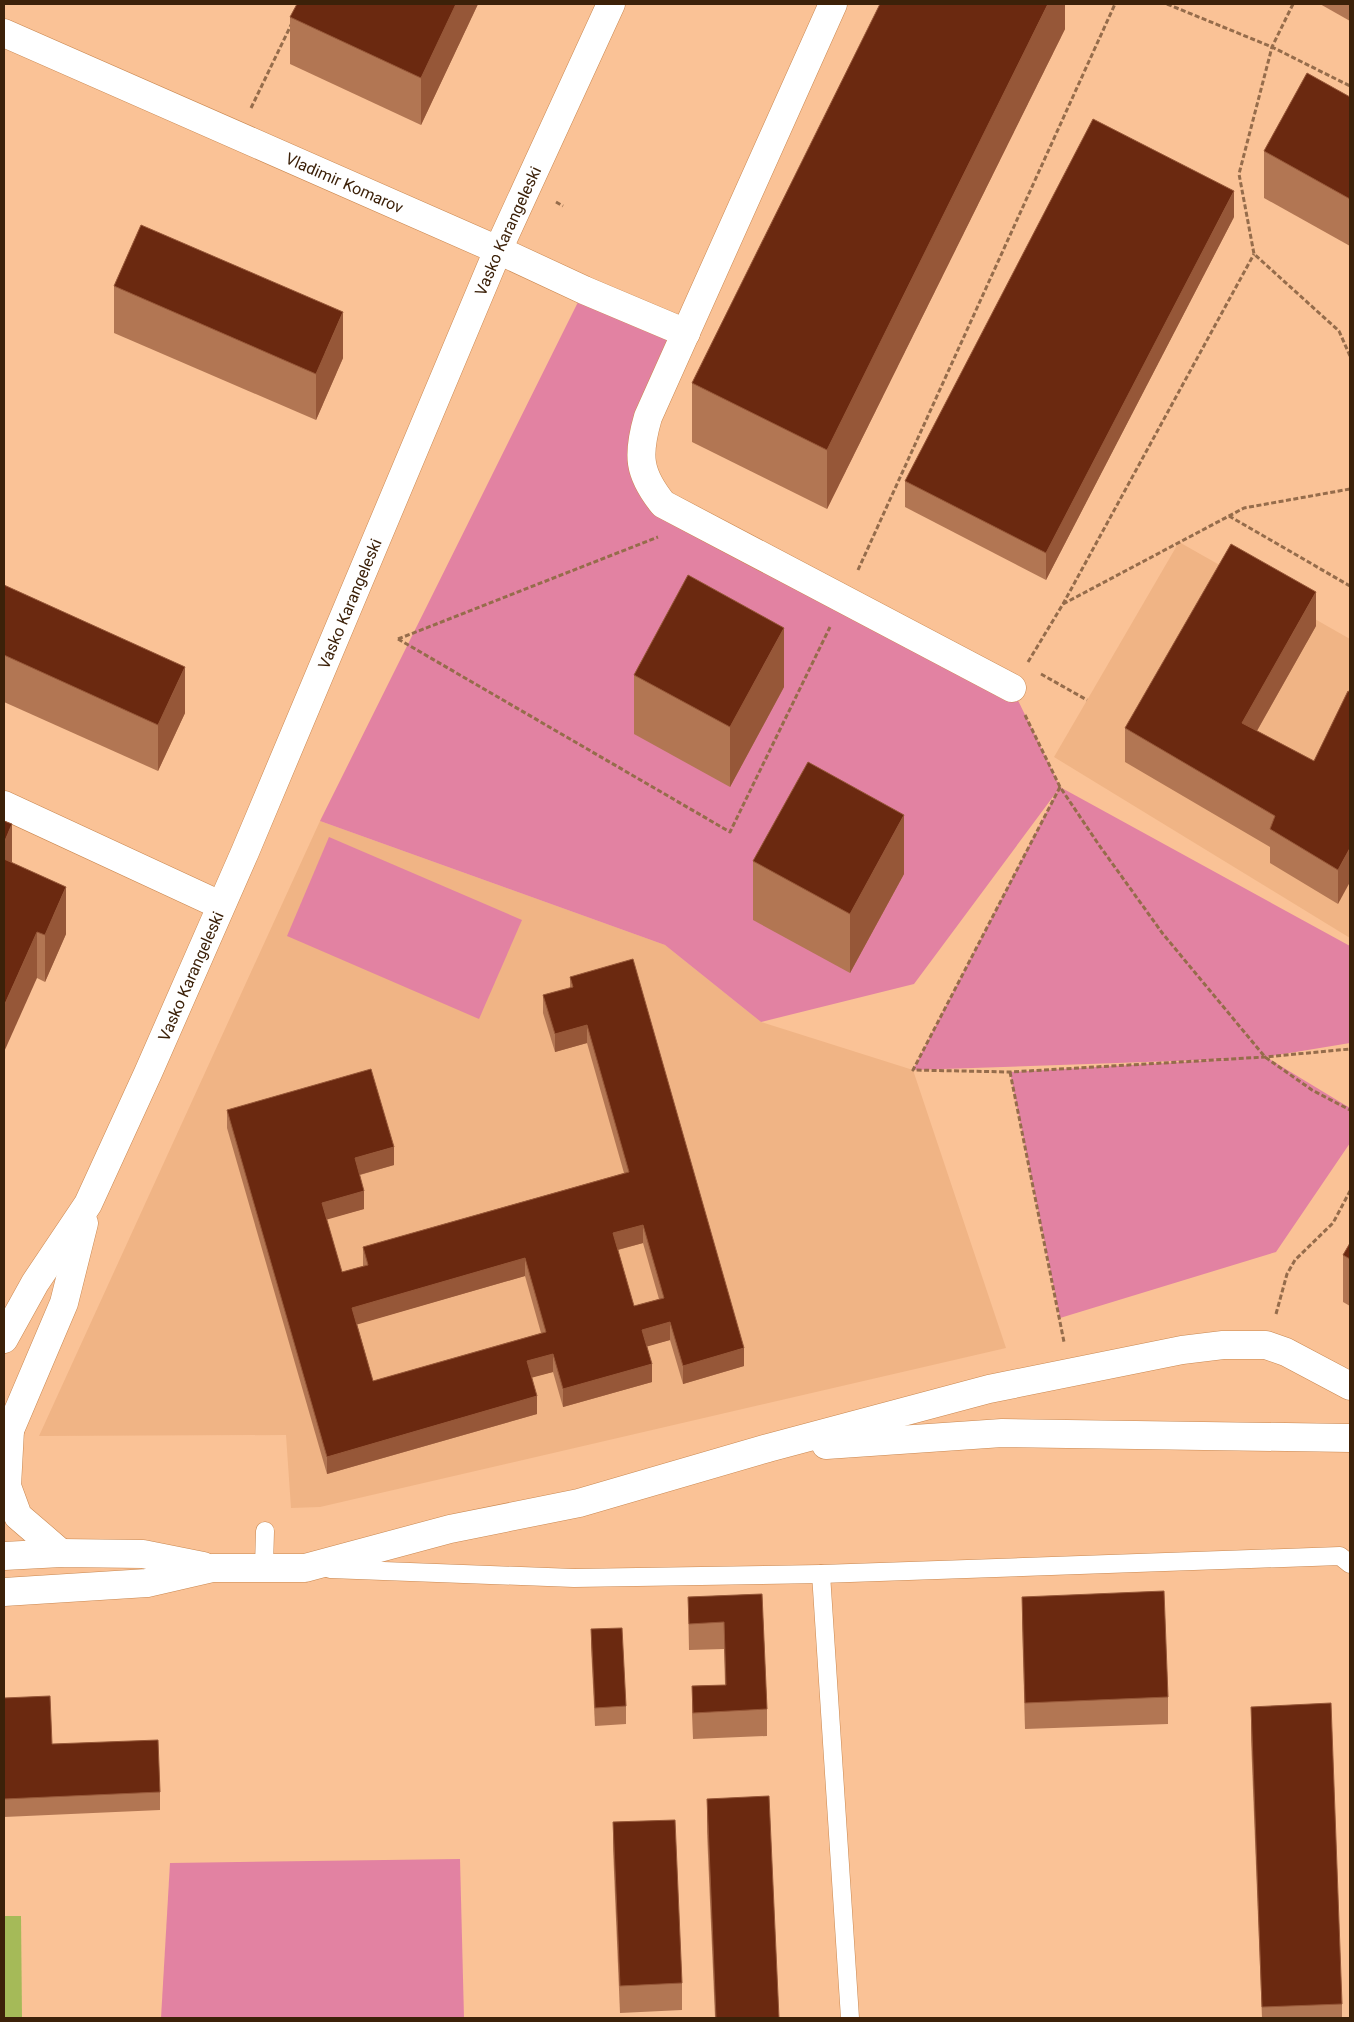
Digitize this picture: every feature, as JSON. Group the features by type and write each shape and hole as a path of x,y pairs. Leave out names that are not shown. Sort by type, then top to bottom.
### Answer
{"street":[{"name":"Vasko Karangeleski","path":"4,1339 35,1283 88,1204 148,1073 220,905 245,852 498,250 611,4"},
{"path":"833,4 648,417 641,442 641,467 649,487 663,504 844,599 1019,677"},
{"name":"Vladimir Komarov","path":"4,33 498,250 577,287 686,333"},
{"path":"4,805 220,905"},
{"name":"Vasko Karangeleski","path":"61,1553 18,1516 7,1486 7,1434 64,1303 88,1204"},
{"path":"4,1592 148,1583 212,1568 264,1566 305,1568 450,1529 579,1503 768,1448 989,1389 1190,1349 1248,1344 1266,1345 1286,1352 1350,1386"},
{"path":"768,1448 1002,1433 1350,1438"},
{"path":"4,1556 61,1553 143,1554 212,1568"}],"lane":[{"path":"264,1566 266,1532"},
{"path":"305,1568 574,1578 821,1574 1347,1555"},
{"path":"821,1574 850,2018"}],"path":[{"path":"698,522 398,639 730,832 844,599 1115,4"},
{"path":"1167,4 1272,47 1350,86"},
{"path":"1293,4 1272,47 1238,174 1254,254 1339,331 1350,356"},
{"path":"238,136 293,21"},
{"path":"1019,677 1063,604 1254,254"},
{"path":"1063,604 1244,508 1350,489"},
{"path":"1229,516 1350,586"},
{"path":"1019,677 1086,700"},
{"path":"1019,677 1060,787 1163,934 1265,1057 1312,1090 1350,1110"},
{"path":"1060,787 913,1070 1010,1072 1265,1057 1350,1049"},
{"path":"1010,1072 1070,1372"},
{"path":"1266,1345 1287,1274 1295,1260 1333,1223 1350,1191"}],"shaded area":[{"path":"584,290 686,333 648,417 649,487 1012,688 1060,787 1350,946 1350,1043 1266,1057 1350,1108 1350,1143 1276,1252 1060,1318 1010,1072 1233,1059 913,1070 1058,790 914,984 761,1022 665,945 320,821"},
{"path":"1179,542 1350,639 1350,938 1054,757"},
{"path":"320,821 665,945 761,1022 913,1070 1006,1348 320,1507 291,1508 286,1435 39,1436"},
{"path":"329,837 522,920 479,1019 287,936"},
{"path":"460,1859 464,2018 161,2018 170,1863"},
{"path":"4,1916 21,1916 22,2018 4,2018"}],"building":[{"path":"297,4 456,4 421,78 290,17"},
{"path":"880,4 1048,4 827,450 692,383"},
{"path":"1307,73 1350,97 1350,199 1264,151"},
{"path":"1093,119 1234,191 1046,553 905,481"},
{"path":"141,225 343,312 316,374 114,286"},
{"path":"1231,544 1316,592 1242,723 1314,761 1348,691 1350,692 1350,848 1338,870 1270,829 1275,816 1125,728"},
{"path":"688,575 784,628 730,727 634,675"},
{"path":"4,585 185,667 158,725 4,655"},
{"path":"808,762 904,815 850,914 753,861"},
{"path":"4,821 12,824 4,843"},
{"path":"4,859 66,887 45,935 37,932 4,1006"},
{"path":"633,959 744,1348 683,1366 670,1322 642,1330 652,1364 563,1389 553,1354 527,1361 537,1396 327,1457 227,1110 371,1069 394,1147 355,1158 364,1191 322,1203 342,1272 368,1265 363,1247 629,1172 587,1025 555,1034 543,995 573,987 570,977","holes":["643,1225 664,1298 634,1306 613,1233","525,1258 546,1332 373,1381 352,1308"]},
{"path":"1350,1243 1350,1259 1343,1255"},
{"path":"1164,1591 1168,1697 1025,1703 1022,1597"},
{"path":"762,1594 767,1709 693,1713 692,1686 726,1685 724,1622 689,1624 688,1597"},
{"path":"622,1628 626,1706 595,1708 591,1629"},
{"path":"50,1696 52,1744 158,1740 160,1792 4,1799 4,1698"},
{"path":"1331,1703 1342,2004 1262,2007 1251,1707"},
{"path":"769,1796 779,2018 716,2018 707,1799"},
{"path":"675,1820 682,1983 620,1986 613,1822"}]}
